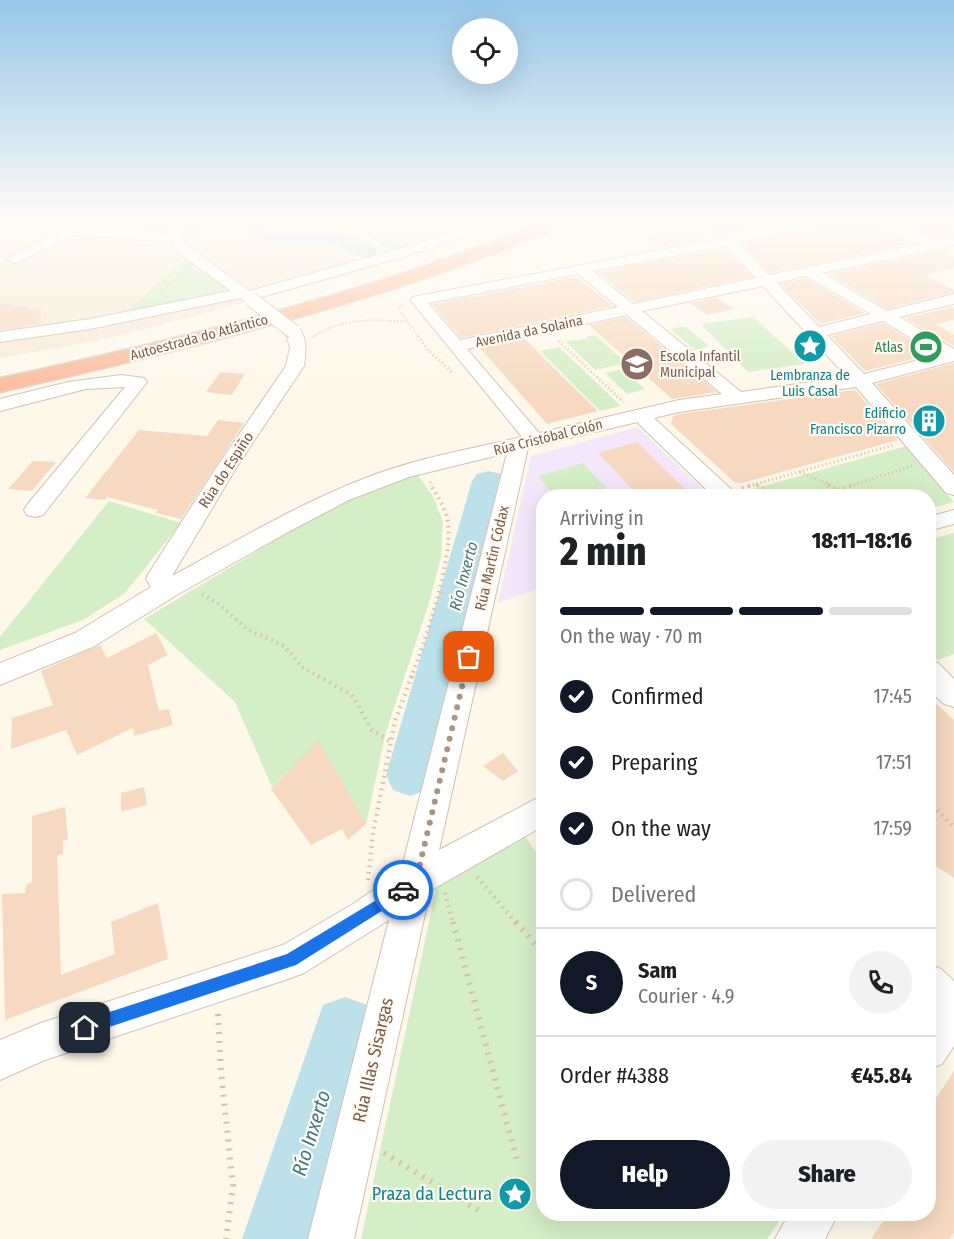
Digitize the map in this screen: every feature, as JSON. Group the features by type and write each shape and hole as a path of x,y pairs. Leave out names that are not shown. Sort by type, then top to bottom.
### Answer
{"highway":[{"name":"Autoestrada do Atlántico","path":"0,372 224,319 362,279"},
{"name":"Autoestrada do Atlántico","path":"0,385 185,343 405,279"},
{"path":"0,364 182,325 224,319"},
{"path":"0,394 111,366 185,343"}],"street":[{"path":"224,279 301,339"},
{"path":"0,337 248,296 309,279"},
{"path":"527,442 460,351 418,300 529,279"},
{"path":"593,279 736,397"},
{"path":"764,279 954,488"},
{"name":"Avenida da Solaina","path":"460,351 798,279"},
{"path":"822,279 954,356"},
{"path":"814,333 954,299"},
{"name":"Avenida da Solaina","path":"460,351 555,336 635,313"},
{"name":"Rúa do Espiño","path":"166,590 158,579 226,468 295,366 301,339"},
{"name":"Rúa Cristóbal Colón","path":"166,590 334,498 368,483 421,468 679,406 859,381 954,356"},
{"path":"0,405 99,382 119,380 138,382 35,510"},
{"path":"639,415 718,489"},
{"name":"Rúa Martín Códax","path":"438,869 527,442"},
{"path":"936,522 954,517"},
{"path":"0,674 84,640 166,590"},
{"path":"0,1060 41,1042 291,960 438,869 536,814"},
{"name":"Rúa Illas Sisargas","path":"331,1239 356,1135 438,869"},
{"path":"936,989 954,1006"},
{"path":"936,1039 954,1013"},
{"path":"798,1239 811,1221"}],"path":[{"path":"129,316 166,289 176,279"},
{"path":"418,300 398,308 428,350 457,376"},
{"path":"301,339 343,324 408,322"},
{"path":"555,336 639,415"},
{"path":"741,489 912,440"},
{"path":"841,489 930,461"},
{"path":"365,916 373,833 395,721 427,636 446,555 448,524 441,504 421,468"},
{"path":"799,472 836,489"},
{"path":"756,484 766,489"},
{"path":"199,592 216,602 247,628 284,646 302,666 351,695 372,730 391,742"},
{"path":"936,809 954,826"},
{"path":"438,869 536,947"},
{"path":"438,869 517,1161"},
{"path":"217,986 233,1186 226,1239"},
{"path":"356,1135 478,1210"}],"shaded area":[{"path":"0,279 335,279 111,338 0,358"},
{"path":"638,427 702,489 536,489 536,589 498,603 531,456"}],"green space":[{"path":"163,279 213,279 227,289 221,295 123,315"},
{"path":"753,317 805,364 748,372 701,324"},
{"path":"684,326 709,346 695,350 670,329"},
{"path":"595,335 626,363 595,370 565,341 588,339 586,337"},
{"path":"559,347 621,406 600,411 540,351"},
{"path":"622,369 645,389 627,394 605,373"},
{"path":"906,446 954,502 936,507 936,489 753,489"},
{"path":"583,463 607,489 548,489 538,476"},
{"path":"418,475 434,498 443,522 441,557 429,603 386,732 366,824 318,741 272,787 235,702 144,619 336,504 394,480"},
{"path":"109,501 181,523 125,593 83,620 0,650 0,637"},
{"path":"954,533 954,654 938,660 936,658 936,538"},
{"path":"524,835 536,852 536,1221 779,1221 767,1239 361,1239 437,885"}],"building":[{"path":"566,279 578,279 613,306 461,338 432,304"},
{"path":"606,279 743,279 634,302"},
{"path":"807,279 865,313 820,324 781,284"},
{"path":"836,279 932,279 954,290 954,292 887,309"},
{"path":"717,298 734,309 707,315 690,303"},
{"path":"0,303 42,310 38,324 0,330"},
{"path":"954,308 954,320 936,324 954,335 954,346 905,318"},
{"path":"626,317 717,392 672,399 589,325"},
{"path":"883,323 933,354 865,371 831,336"},
{"path":"525,339 598,411 547,424 480,348"},
{"path":"954,363 954,472 876,384"},
{"path":"221,372 245,374 232,395 206,392"},
{"path":"855,390 898,440 742,483 734,482 671,424 673,416 679,414"},
{"path":"218,420 244,423 181,519 155,513 158,510 107,497 105,500 85,498 139,430 207,436"},
{"path":"637,442 685,489 632,489 598,453"},
{"path":"33,461 56,462 32,491 8,489"},
{"path":"156,633 168,655 148,665 159,711 169,709 173,725 134,736 133,728 77,755 66,730 11,749 12,718 53,705 41,671 100,645 107,658"},
{"path":"936,703 954,720 954,878 936,866"},
{"path":"318,740 366,824 348,840 342,829 311,845 271,789"},
{"path":"503,753 518,771 503,781 483,766"},
{"path":"144,787 147,805 121,812 121,793"},
{"path":"65,807 68,840 63,840 63,854 57,856 61,975 115,954 111,922 158,903 168,959 5,1020 2,894 25,893 26,885 32,882 32,816"},
{"path":"954,1071 954,1232 950,1239 871,1239 883,1221 936,1221 936,1098"}],"waterway":[{"name":"Río Inxerto","path":"410,775 489,481"},
{"name":"Río Inxerto","path":"278,1239 345,1027"}],"way so far":[{"path":"403,890 416,881 469,657"}],"place":[{"name":"Lembranza de Luis Casal","path":"810,346"},
{"name":"Atlas","path":"926,347"},
{"name":"Escola Infantil Municipal","path":"637,364"},
{"name":"Edificio Francisco Pizarro","path":"929,421"},
{"name":"Praza da Lectura","path":"515,1194"}],"route":[{"path":"85,1028 291,960 365,916 403,890"}]}
